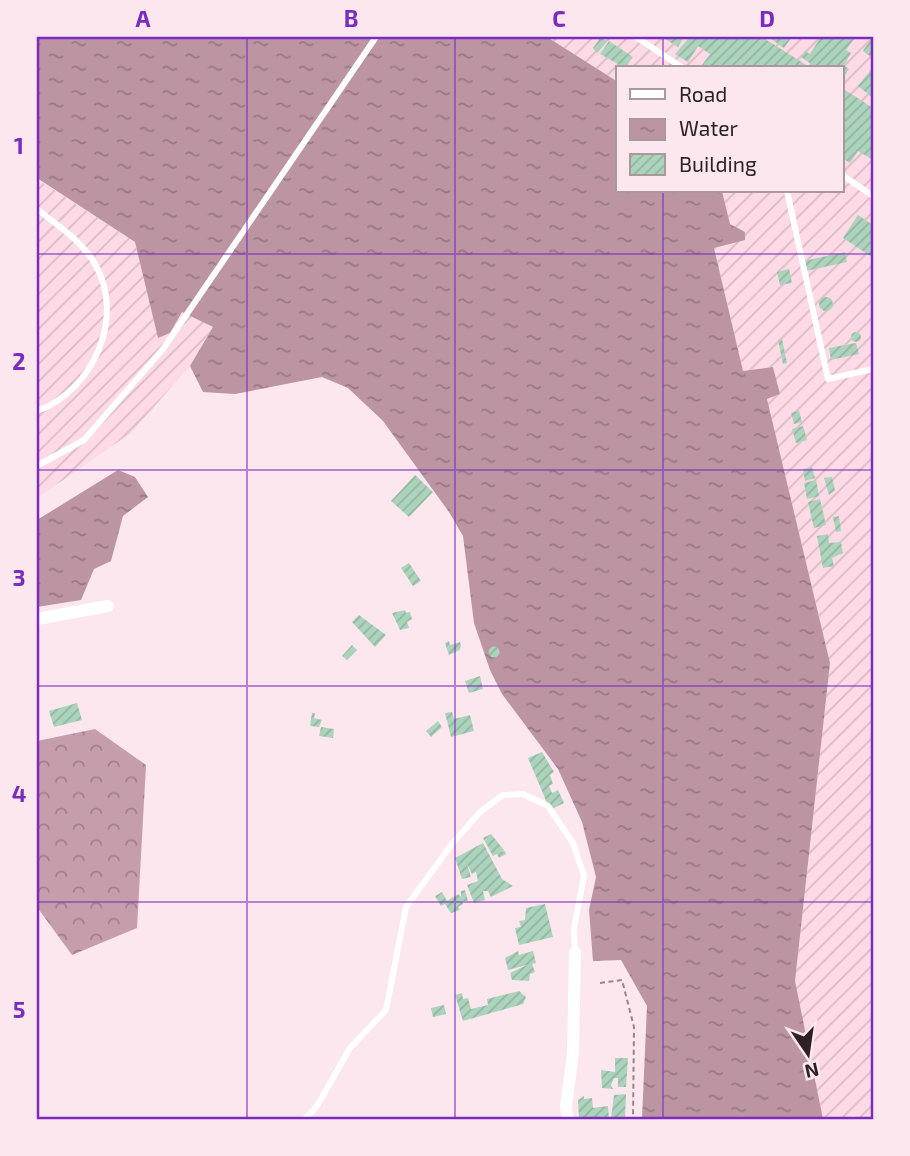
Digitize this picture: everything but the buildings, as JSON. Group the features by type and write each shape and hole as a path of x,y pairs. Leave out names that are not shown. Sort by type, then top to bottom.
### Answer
{"street":[{"path":"37,619 108,606"},
{"path":"568,1119 566,1107 573,1053 575,952"}],"lane":[{"path":"37,466 84,440 163,349 376,37"},
{"path":"636,37 680,66"},
{"path":"844,176 873,196"},
{"path":"787,192 828,379 873,369"},
{"path":"37,209 81,245 96,266 109,310 96,356 81,379 64,395 37,411"},
{"path":"305,1119 317,1106 350,1048 386,1010 406,907 451,845 480,812 503,795 523,794 548,806 573,843 584,876 574,928 575,952"}],"path":[{"path":"600,983 622,981 634,1027 633,1119"}],"shaded area":[{"path":"547,37 873,37 873,1119 823,1119 798,1004 795,981 830,663 767,399 780,394 773,367 743,371 714,248 745,232 730,224 722,192 844,192 844,66 616,66 616,81"},
{"path":"37,179 135,242 158,338 170,333 182,312 213,327 190,366 131,433 37,498"}],"green space":[{"path":"95,729 146,765 137,928 72,955 37,907 37,741"}],"water":[{"path":"37,37 547,37 616,81 616,192 722,192 730,224 745,232 745,240 714,248 743,371 773,367 780,394 767,399 830,663 795,981 823,1119 642,1119 647,1006 621,960 593,961 589,910 596,877 582,822 558,769 502,694 490,670 474,623 463,536 449,512 383,421 348,388 322,377 235,394 203,392 190,366 213,327 182,312 170,333 158,338 135,242 37,178"},
{"path":"118,470 135,477 148,497 123,516 111,561 94,569 81,600 37,607 37,520"}]}
